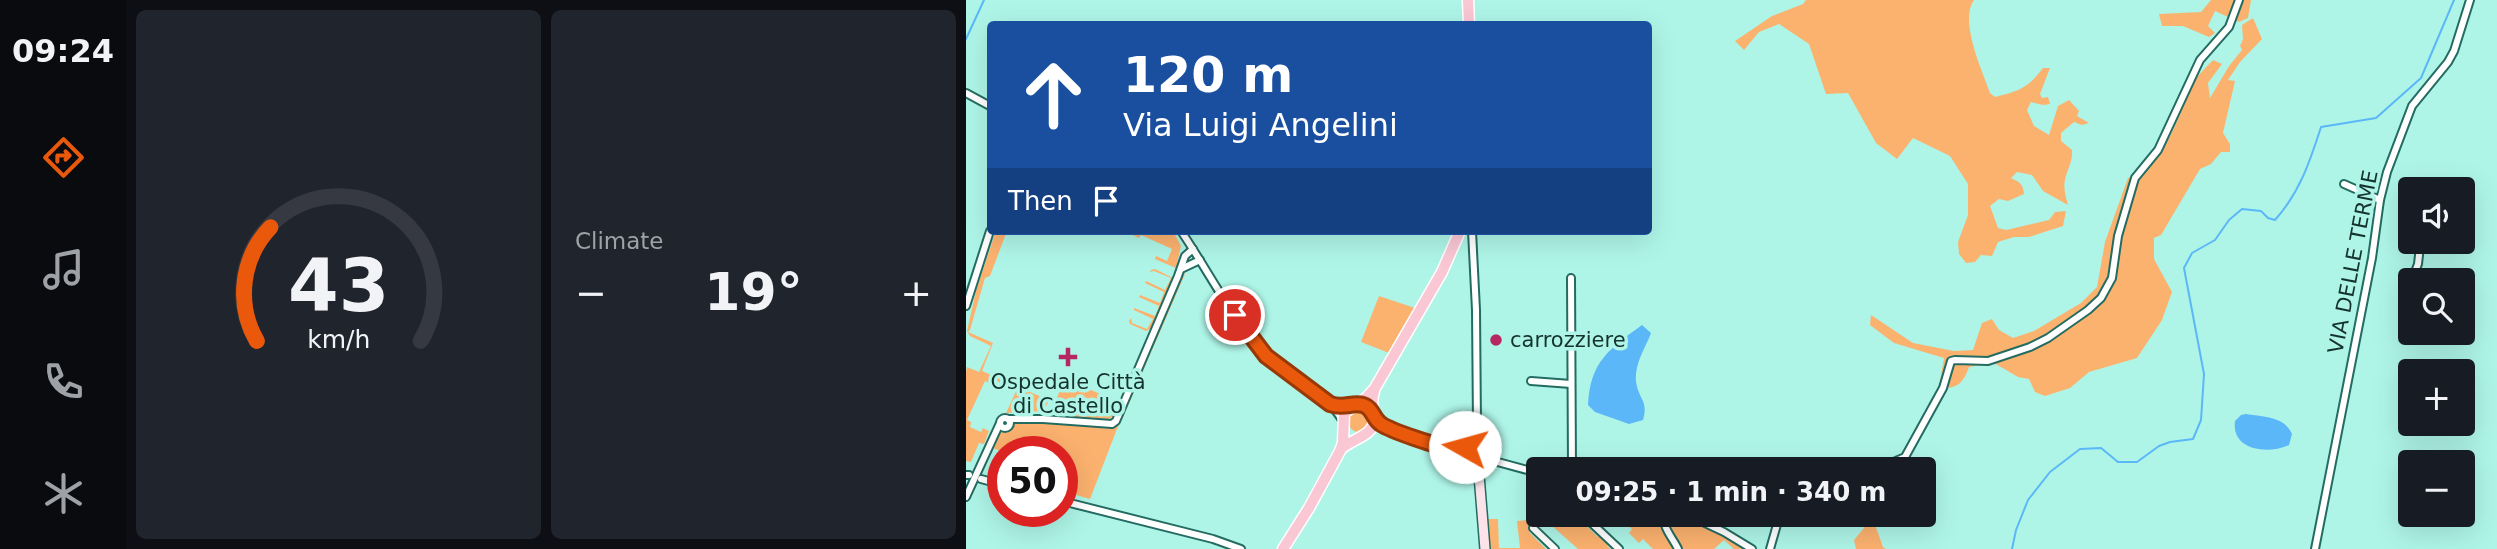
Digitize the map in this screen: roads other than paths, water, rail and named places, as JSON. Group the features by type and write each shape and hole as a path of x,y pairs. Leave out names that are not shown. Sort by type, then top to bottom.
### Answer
{"main road":[{"path":"1468,0 1469,21"},
{"path":"1282,549 1293,535 1340,451 1348,443 1365,434 1373,416 1371,399 1375,388 1442,272 1458,235"},
{"path":"1340,451 1345,413 1375,388"},
{"path":"1353,406 1365,406 1390,429 1469,456 1484,456"},
{"path":"1343,425 1350,434 1390,429"},
{"path":"1450,448 1477,438 1483,440 1484,456 1479,475 1485,549"},
{"path":"1469,442 1469,456 1479,475"}],"street":[{"path":"1905,457 1944,388 1951,362 1955,359 1988,361 2030,347 2048,338 2101,298 2112,278 2118,236 2135,178 2158,150 2200,60 2229,27 2239,0"},
{"name":"VIA DELLE TERME","path":"2315,549 2372,258 2380,200 2407,116 2422,91 2448,62 2454,51 2470,0"},
{"path":"966,93 987,104"},
{"path":"2344,184 2380,200"},
{"path":"966,306 989,235"},
{"path":"1184,235 1225,301 1266,356 1330,404 1340,407 1353,406"},
{"path":"1472,235 1478,425 1483,440"},
{"path":"966,498 993,436 1004,418 1009,421 1023,418 1112,424 1116,421 1185,256 1193,249"},
{"path":"1181,269 1200,260"},
{"path":"1571,278 1572,457"},
{"path":"1531,381 1571,384"},
{"path":"1330,404 1343,425"},
{"path":"1469,442 1478,425"},
{"path":"1484,456 1526,469"},
{"path":"981,479 987,481"},
{"path":"1078,505 1213,539 1241,549"},
{"path":"1596,527 1619,549"},
{"path":"1666,527 1678,549"},
{"path":"1713,527 1752,549"},
{"path":"1770,549 1776,527"},
{"path":"1533,528 1555,549"}],"water":[{"path":"1642,325 1651,333 1636,374 1645,414 1643,420 1629,424 1595,412 1588,405 1593,378 1603,358"},
{"path":"2246,414 2273,418 2284,424 2292,434 2289,445 2271,450 2252,448 2245,444 2235,431 2235,421"}],"waterway":[{"path":"966,39 984,0"},
{"path":"2012,549 2028,500 2050,472 2080,449 2101,448 2118,462 2137,462 2159,446 2193,439 2201,420 2204,374 2184,268 2192,253 2215,240 2229,220 2242,209 2261,211 2268,218 2275,220 2298,187 2321,127 2376,118 2421,78 2454,0"}],"place":[{"name":"carrozziere","path":"1496,340"},
{"name":"Ospedale Città di Castello","path":"1068,357"}]}
